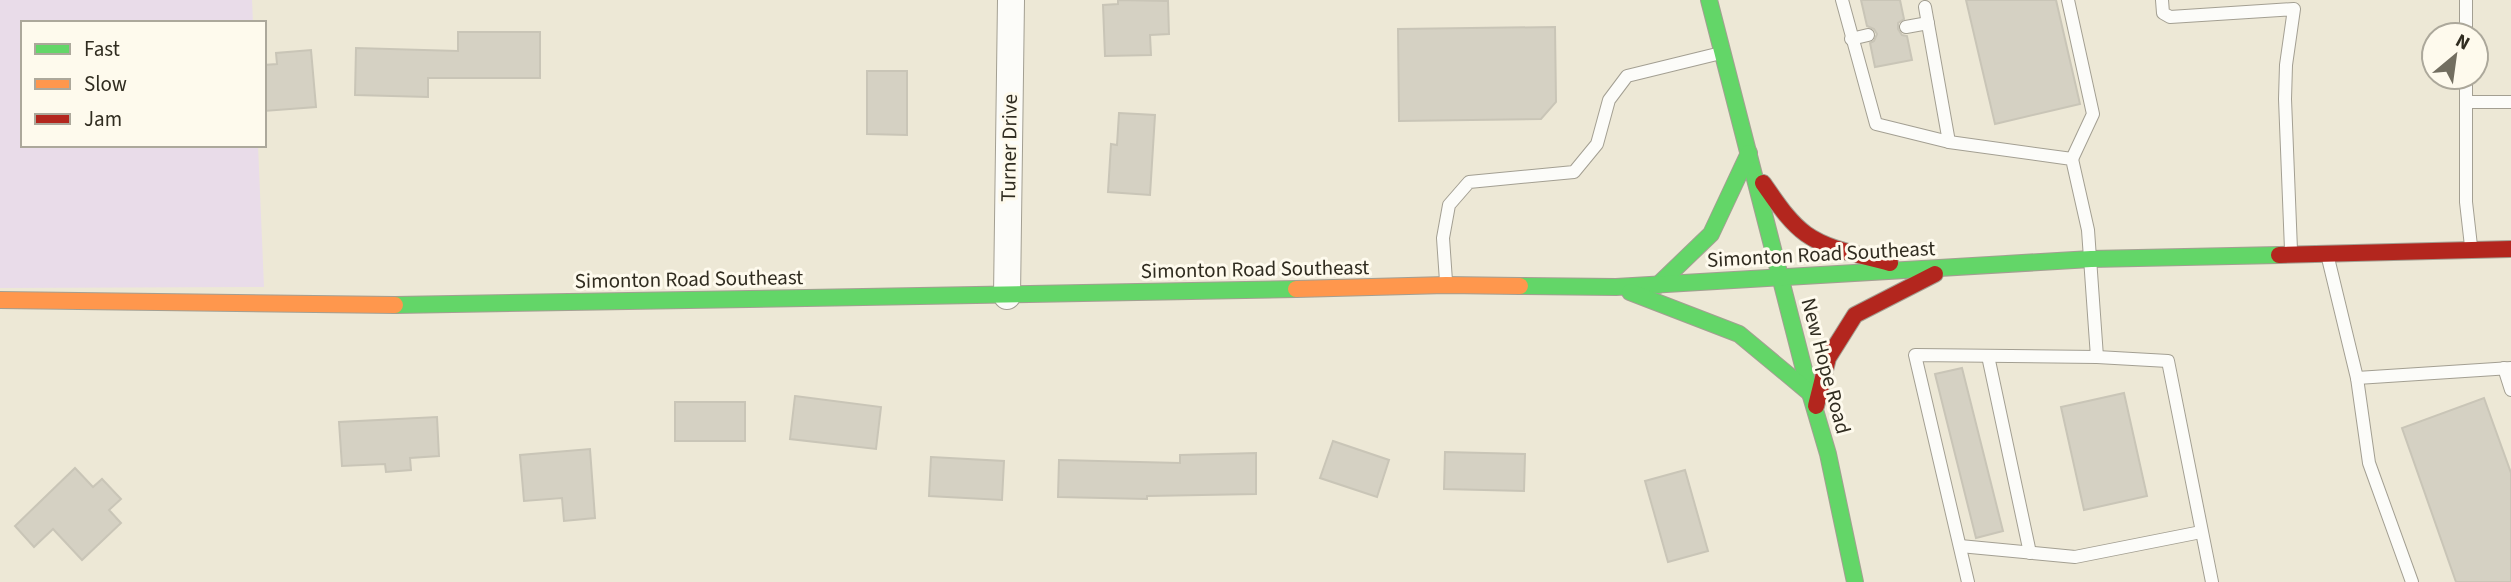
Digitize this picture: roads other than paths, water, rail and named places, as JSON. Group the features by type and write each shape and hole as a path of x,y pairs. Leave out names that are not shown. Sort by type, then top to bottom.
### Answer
{"street":[{"name":"Turner Drive","path":"1007,296 1011,0"},
{"name":"New Hope Road","path":"1709,0 1828,454 1855,582"},
{"path":"1658,285 1711,234 1751,161 1789,218 1808,236 1914,270"},
{"name":"Simonton Road Southeast","path":"0,300 369,306 729,298 1007,296 1446,285 1616,287 2091,259 2511,249"},
{"path":"1815,411 1828,358 1855,315 1946,269"},
{"path":"1616,287 1739,334 1810,393"}],"lane":[{"path":"1842,0 1876,124 1949,142 2071,159"},
{"path":"2068,0 2093,114 2071,159 2088,230 2097,356"},
{"path":"2162,0 2163,13 2170,17 2294,5 2286,65 2291,254"},
{"path":"2466,0 2466,21"},
{"path":"1925,7 1949,142"},
{"path":"1906,27 1928,23"},
{"path":"1851,38 1868,35"},
{"path":"1446,285 1443,238 1448,205 1469,182 1574,172 1597,144 1609,100 1627,76 1723,53"},
{"path":"2466,91 2466,202 2472,250"},
{"path":"2466,102 2511,102"},
{"path":"2327,253 2357,378 2369,463 2412,582"},
{"path":"1968,582 1915,355 2097,356 2168,361 2212,582"},
{"path":"1988,356 2030,553"},
{"path":"2357,378 2507,368 2511,390"},
{"path":"1959,546 2075,557 2202,532"}]}
